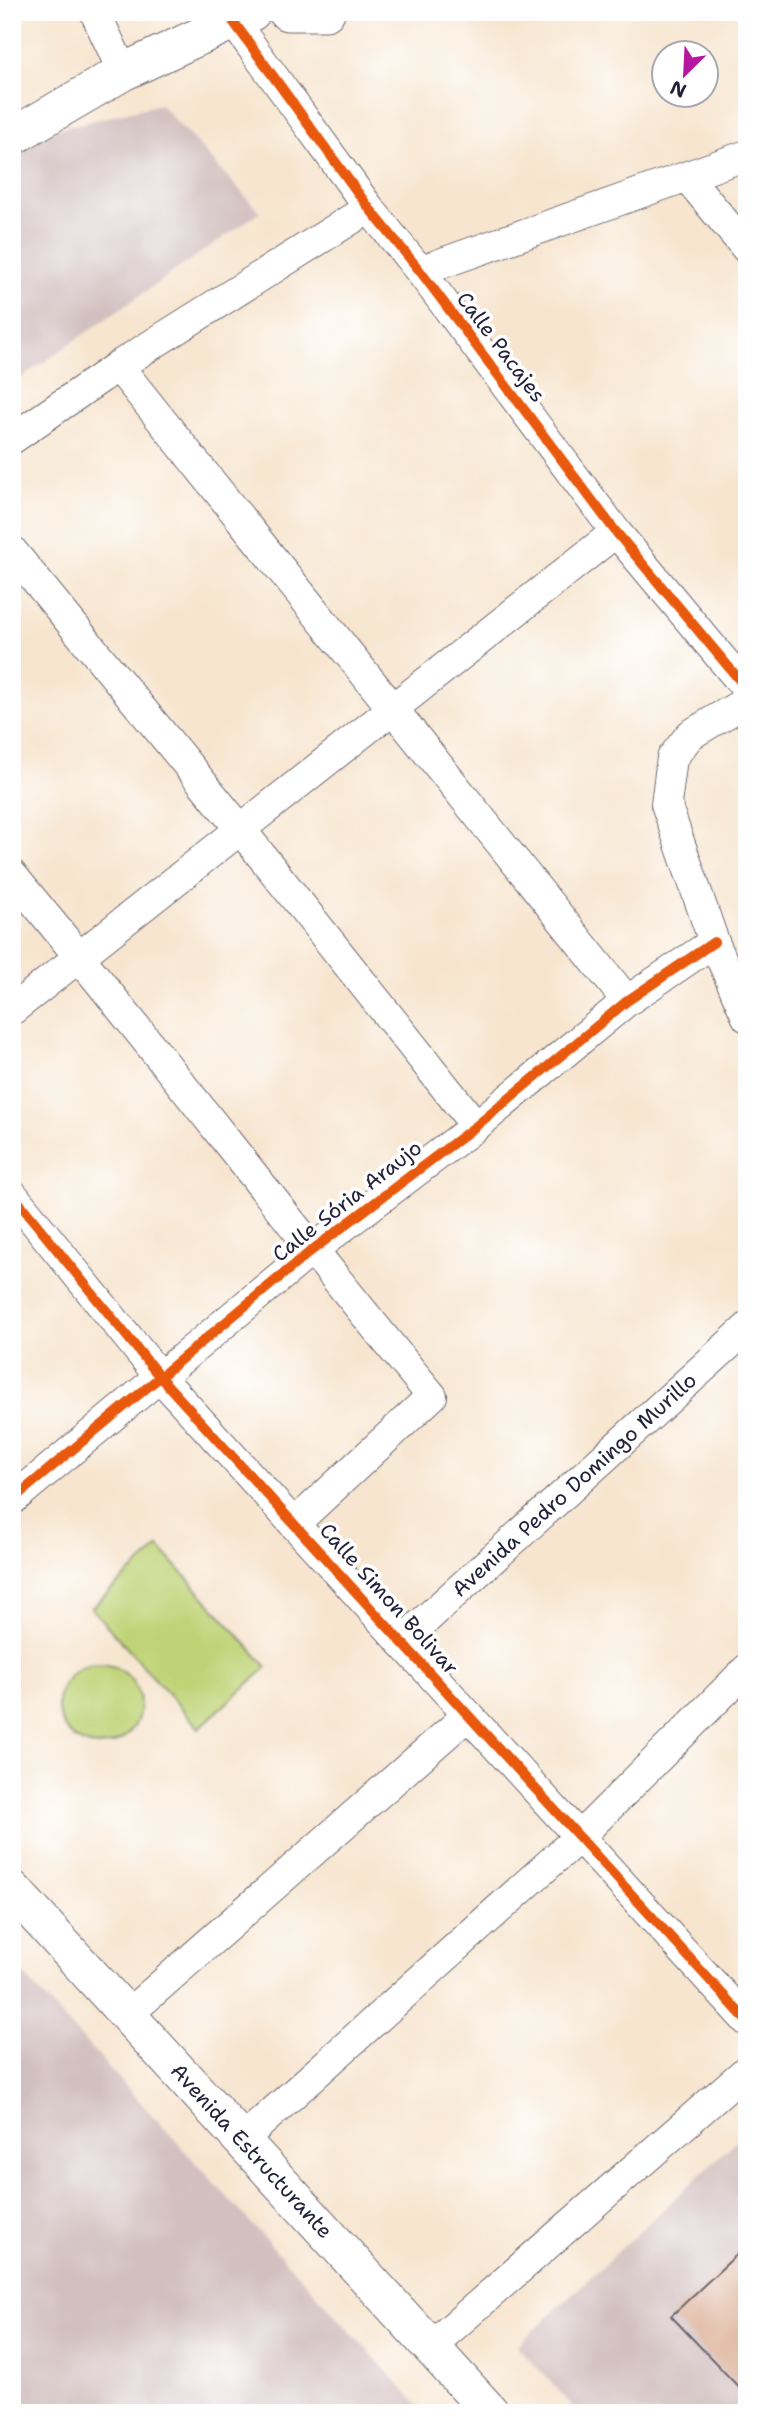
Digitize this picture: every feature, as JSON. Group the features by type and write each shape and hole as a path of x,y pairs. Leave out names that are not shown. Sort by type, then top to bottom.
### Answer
{"street":[{"path":"95,12 123,72"},
{"path":"287,12 326,12"},
{"path":"12,137 123,72 243,17"},
{"name":"Calle Pacajes","path":"243,17 369,208 421,271 616,532 747,689"},
{"path":"421,271 747,155"},
{"path":"687,177 747,249"},
{"path":"12,439 118,366 369,208"},
{"path":"118,366 395,707 627,1001"},
{"path":"12,1010 616,532"},
{"path":"12,551 241,830 475,1126"},
{"path":"745,1005 713,942 666,804 672,758 690,735 747,701"},
{"path":"12,875 79,955 311,1251 432,1396 295,1524"},
{"name":"Calle Sória Araujo","path":"12,1500 311,1251 475,1126 627,1001 713,942"},
{"name":"Calle Simon Bolivar","path":"12,1194 160,1377 747,2021"},
{"name":"Avenida Pedro Domingo Murillo","path":"401,1642 747,1328"},
{"path":"243,2139 579,1837 747,1669"},
{"path":"128,2014 468,1715"},
{"name":"Avenida Estructurante","path":"12,1889 491,2413"},
{"path":"430,2347 747,2070"}],"shaded area":[{"path":"160,104 260,212 12,384 12,160 47,132"},
{"path":"12,1962 425,2413 12,2413"},
{"path":"747,2131 747,2413 579,2413 517,2346"}],"green space":[{"path":"159,1547 267,1667 199,1728 91,1608"},
{"path":"91,1664 107,1664 122,1671 133,1682 140,1697 137,1721 128,1734 107,1746 91,1746 76,1739 65,1728 58,1713 58,1697 65,1682 76,1671"}],"building":[{"path":"747,2245 747,2396 671,2316"}],"cycle path":[{"path":"233,21 369,208 420,271 616,532 747,689"},
{"path":"12,1500 311,1251 476,1126 627,1001 714,942"},
{"path":"12,1194 160,1377 747,2021"}]}
